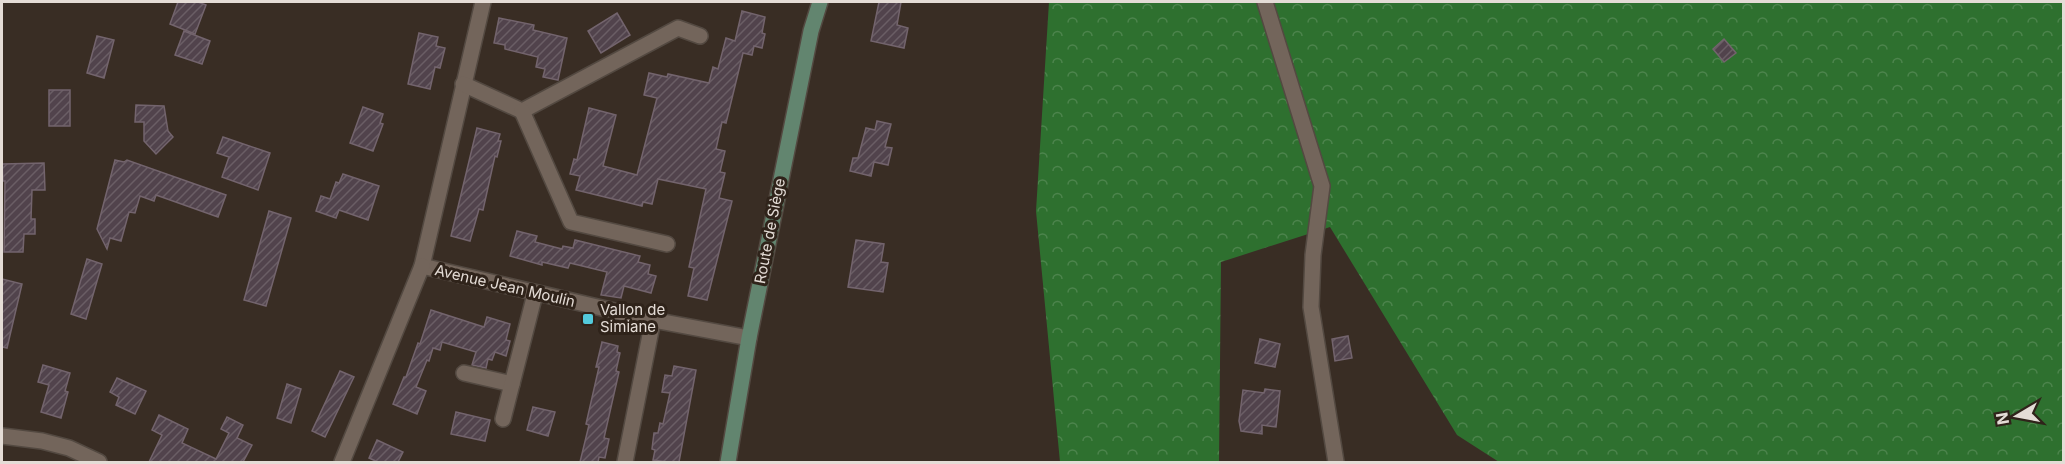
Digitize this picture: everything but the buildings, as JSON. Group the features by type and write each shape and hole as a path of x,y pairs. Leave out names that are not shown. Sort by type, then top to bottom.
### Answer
{"street":[{"name":"Avenue Jean Moulin","path":"483,2 422,266 653,320 749,338"},
{"name":"Route de Siège","path":"728,462 749,338 811,31 820,2"},
{"path":"1265,2 1322,186 1313,255 1311,307 1336,462"},
{"path":"522,111 678,28 700,36"},
{"path":"463,84 522,111 571,222 667,244"},
{"path":"342,462 422,266"},
{"path":"503,419 535,294"},
{"path":"625,462 653,320"},
{"path":"464,373 512,384"},
{"path":"2,436 42,441 69,448 99,462"}],"green space":[{"path":"1049,2 2063,2 2063,462 1499,462 1457,435 1330,227 1221,262 1219,462 1060,462 1036,211"}],"place":[{"name":"Vallon de Simiane","path":"588,319"}]}
